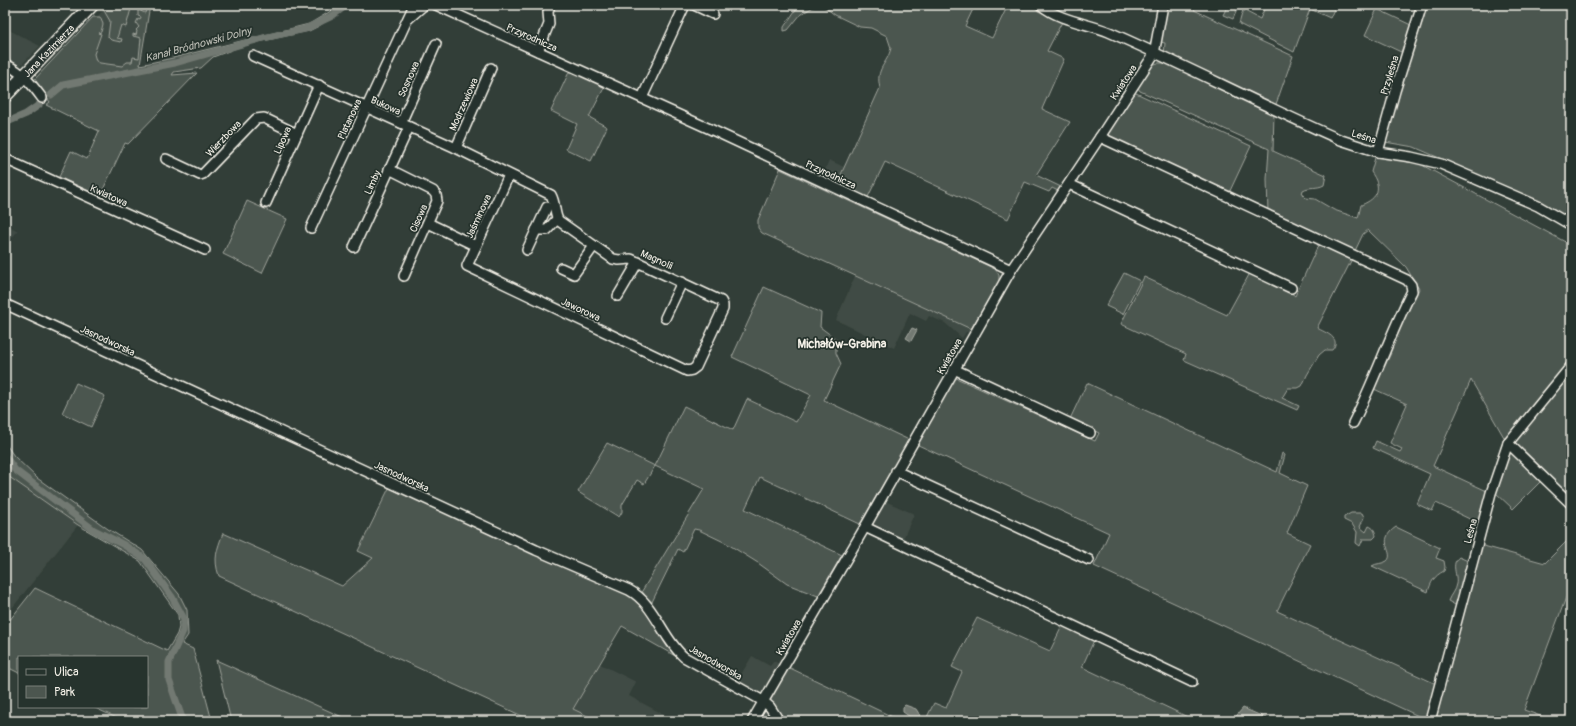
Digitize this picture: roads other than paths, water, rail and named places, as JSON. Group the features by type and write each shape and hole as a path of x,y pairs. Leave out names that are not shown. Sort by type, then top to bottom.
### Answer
{"main road":[{"name":"Jana Kazimierza","path":"5,96 92,5"}],"street":[{"name":"Platanowa","path":"311,228 414,5"},
{"name":"Platanowa","path":"407,20 424,5"},
{"name":"Przyrodnicza","path":"436,5 642,98 1011,270"},
{"path":"538,51 549,24 548,12 550,5"},
{"path":"642,98 685,5"},
{"path":"694,5 712,14"},
{"name":"Leśna","path":"1041,5 1067,19 1108,32 1341,140 1378,152 1411,157 1441,164 1538,206 1571,226"},
{"name":"Kwiatowa","path":"752,721 865,527 1011,270 1154,54 1163,5"},
{"name":"Przyleśna","path":"1378,152 1395,91 1422,5"},
{"name":"Sosnowa","path":"405,125 436,44"},
{"name":"Bukowa","path":"253,56 456,148 509,174"},
{"path":"5,64 16,69 25,76 42,98"},
{"name":"Modrzewiowa","path":"456,148 491,68"},
{"name":"Lipowa","path":"266,203 319,86"},
{"name":"Wierzbowa","path":"166,159 200,175 203,174 256,119 264,118 297,134"},
{"name":"Limby","path":"354,247 390,170 405,125"},
{"path":"1100,137 1407,280 1411,285 1412,291 1395,324 1374,378 1353,423"},
{"name":"Kwiatowa","path":"5,159 204,250"},
{"name":"Cisowa","path":"390,170 427,187 436,195 436,206 404,276"},
{"path":"509,174 551,195 555,201 557,219 547,230 536,230"},
{"name":"Jaśminowa","path":"466,266 509,174"},
{"path":"1069,184 1291,288"},
{"path":"527,250 546,207"},
{"name":"Magnolii","path":"557,219 613,259 619,260 629,258 721,300 724,305 723,309 696,367 687,371"},
{"path":"428,223 476,246"},
{"path":"562,268 574,274 594,246"},
{"path":"618,296 638,262"},
{"name":"Jaworowa","path":"466,266 687,371"},
{"path":"665,318 682,282"},
{"name":"Jasnodworska","path":"5,304 508,537 629,590 643,599 670,641 684,657 763,701"},
{"name":"Leśna","path":"1430,721 1489,501 1508,443 1571,366"},
{"path":"954,369 1090,433"},
{"path":"1508,443 1571,504"},
{"path":"896,471 1089,560"},
{"path":"865,527 1192,682"},
{"path":"763,701 770,707 779,721"}],"waterway":[{"name":"Kanał Bródnowski Dolny","path":"51,95 63,85 175,63 263,38 305,29 332,16 347,5"},
{"name":"Kanał Bródnowski Dolny","path":"5,123 26,114 39,105"},
{"name":"Kanał Bródnowski Dolny","path":"5,456 15,470 94,530 124,545 145,559 172,597 184,619 183,631 169,662 169,680 183,721"}],"district":[{"name":"Michałów-Grabina","path":"842,344"}]}
